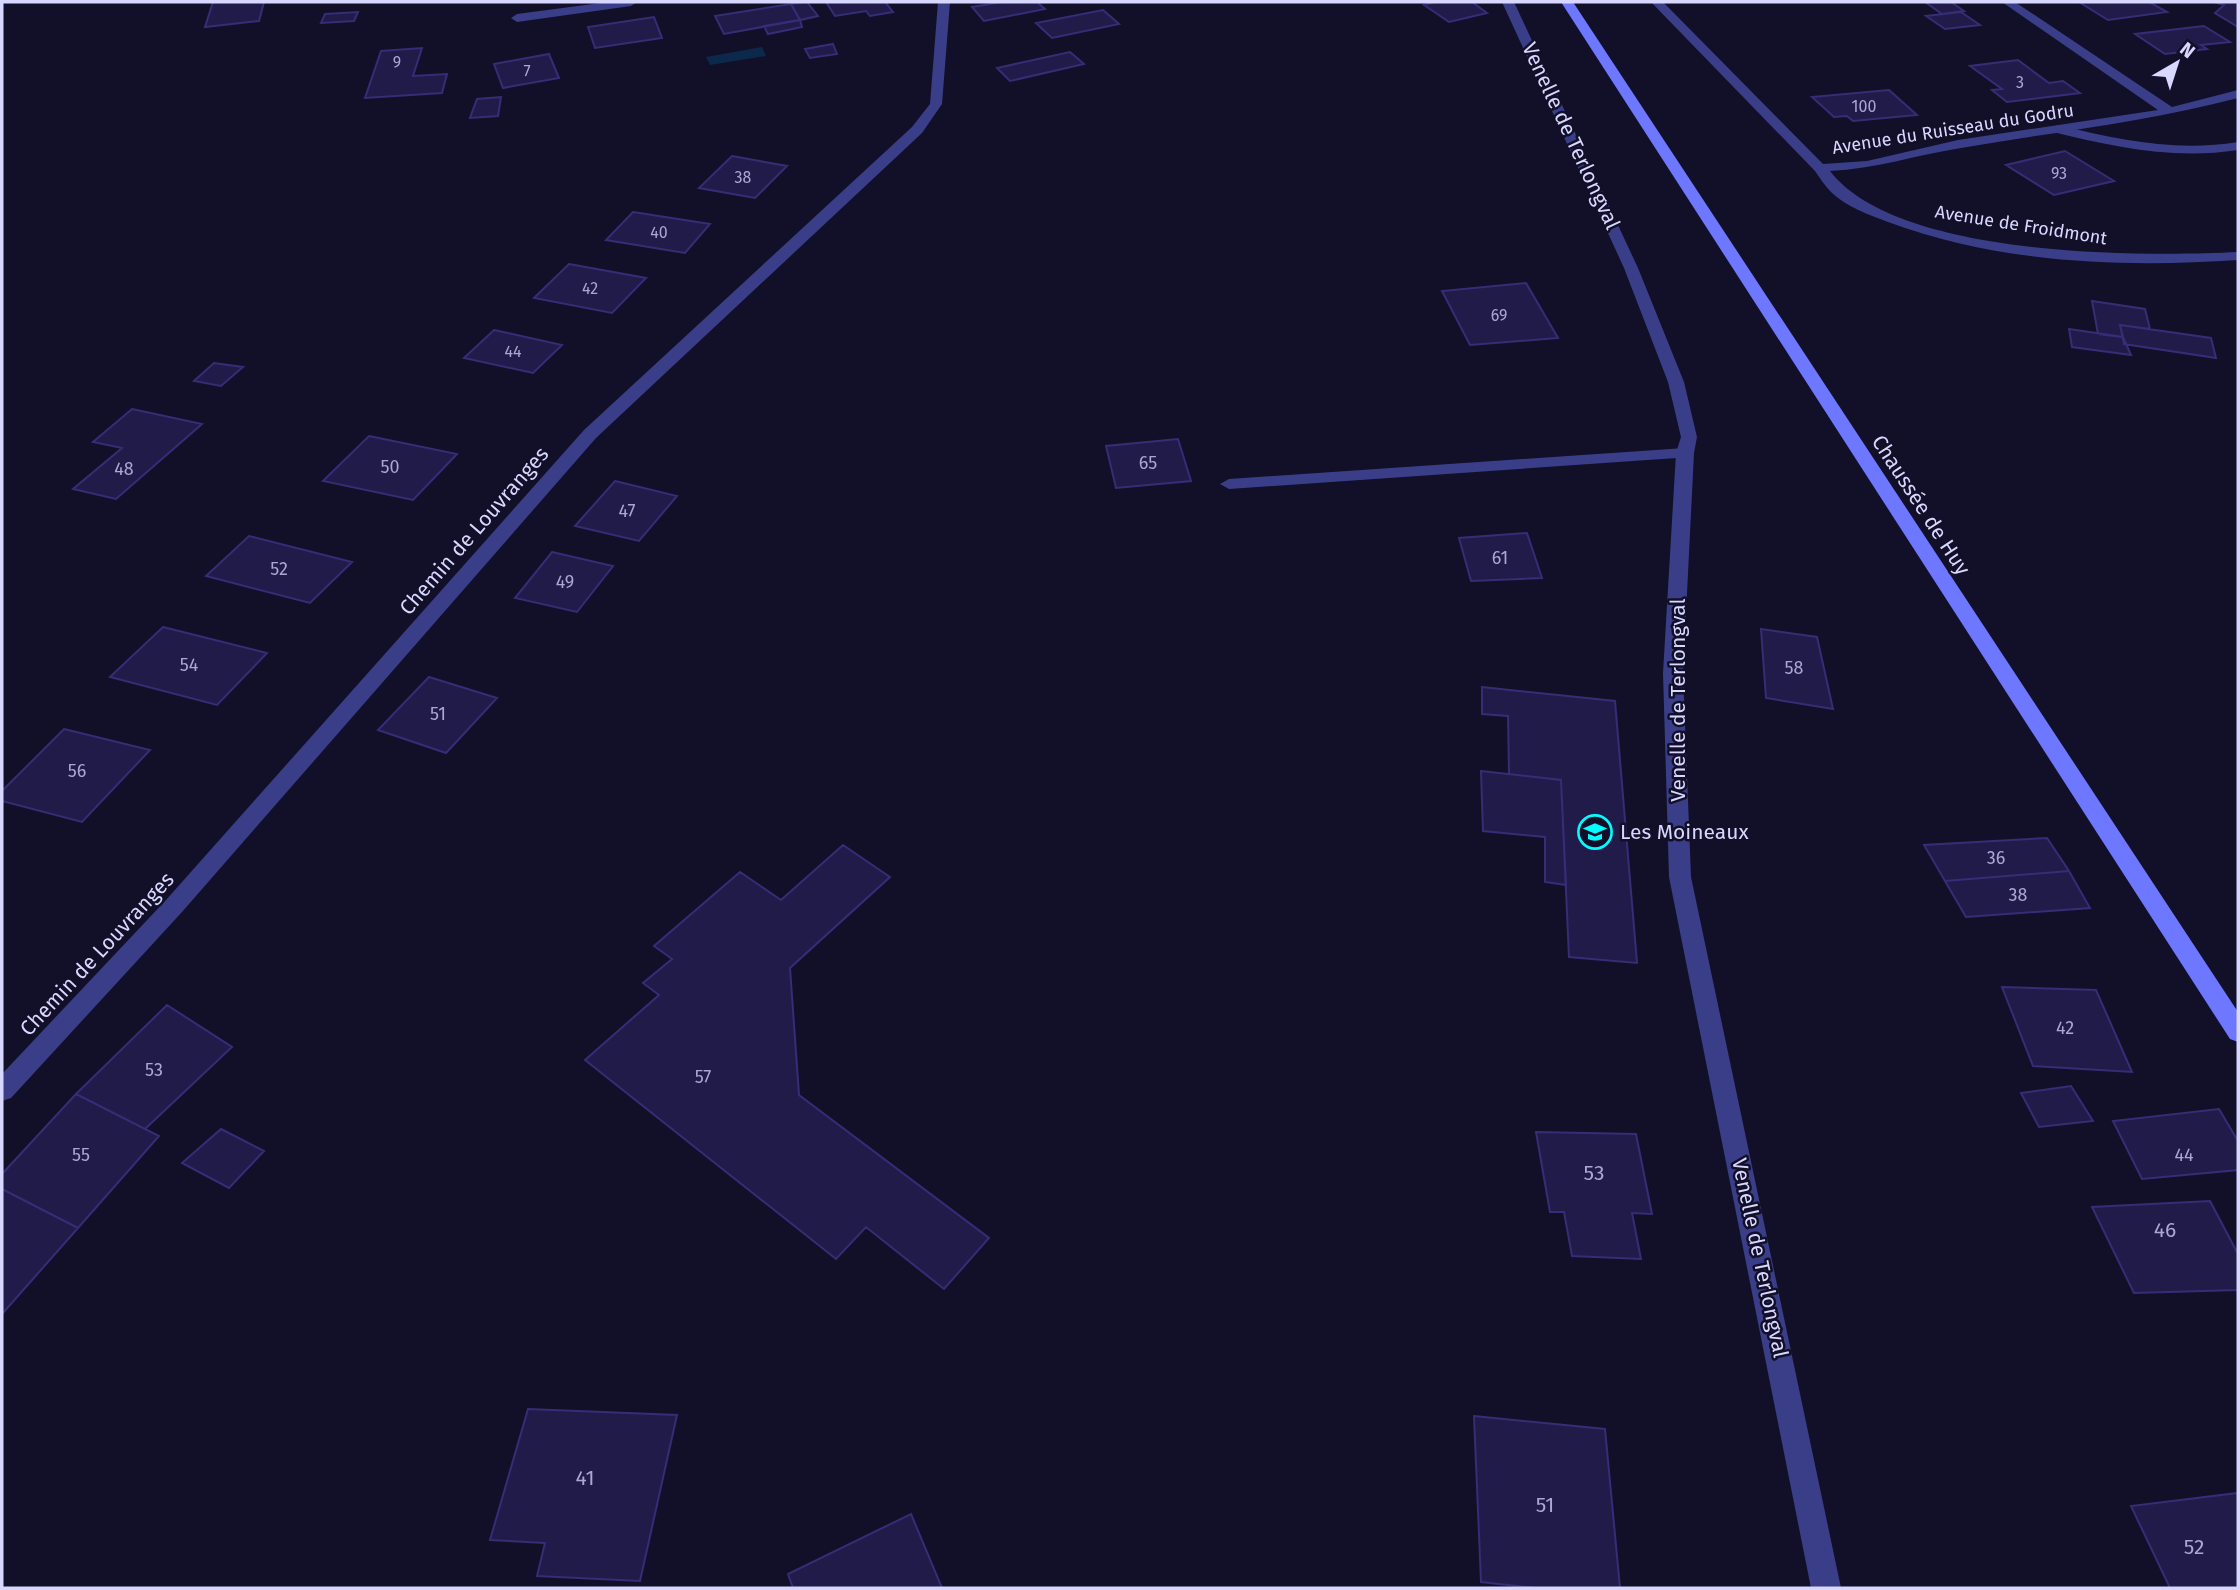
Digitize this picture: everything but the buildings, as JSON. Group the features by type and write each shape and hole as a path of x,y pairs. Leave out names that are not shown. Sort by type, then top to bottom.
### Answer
{"main road":[{"name":"Chaussée de Huy","path":"1567,2 2238,1032"}],"street":[{"path":"517,18 631,2"},
{"name":"Chemin de Louvranges","path":"2,1090 174,906 590,434 917,130 936,104 944,2"},
{"name":"Venelle de Terlongval","path":"1508,2 1631,268 1676,382 1689,437 1685,453 1674,673 1680,877 1826,1588"},
{"name":"Avenue du Ruisseau du Godru","path":"1657,2 1820,169 1867,165 1958,144 2170,112 2238,94"},
{"path":"2008,2 2170,112"},
{"path":"2058,129 2154,151 2206,153 2238,146"},
{"name":"Avenue de Froidmont","path":"1820,169 1838,194 1858,206 1920,229 1966,239 2073,255 2125,259 2238,256"},
{"path":"1229,484 1685,453"}],"water":[{"path":"762,47 766,56 710,65 706,57"}],"place":[{"name":"Les Moineaux","path":"1595,832"}]}
